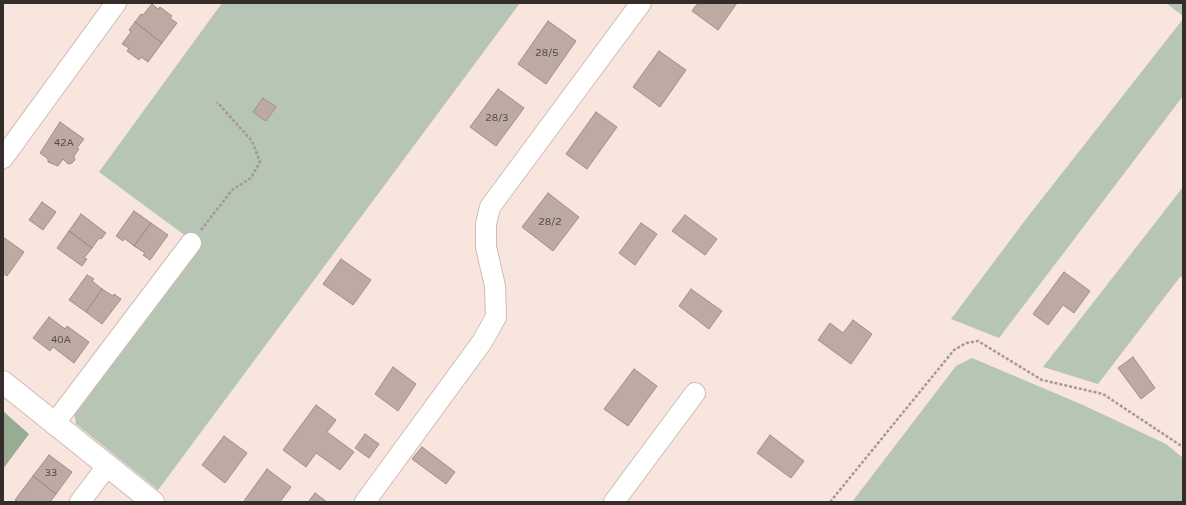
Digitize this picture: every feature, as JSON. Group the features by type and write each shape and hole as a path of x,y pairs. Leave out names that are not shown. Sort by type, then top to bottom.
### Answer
{"street":[{"path":"3,158 116,3"},
{"path":"365,502 482,342 496,317 495,286 486,246 486,224 490,207 641,3"},
{"path":"54,424 191,243"},
{"path":"3,382 153,502"},
{"path":"614,502 695,393"},
{"path":"80,502 107,466"}],"path":[{"path":"191,243 232,190 251,178 260,162 252,141 217,102"},
{"path":"830,502 954,350 966,343 978,341 1042,380 1103,394 1183,447"}],"green space":[{"path":"222,3 520,3 158,490 76,424 74,413 198,245 99,172"},
{"path":"1166,3 1183,3 1183,16"},
{"path":"1183,19 1183,96 999,338 951,319 1026,219"},
{"path":"1183,187 1183,277 1180,277 1098,384 1043,367"},
{"path":"972,358 1083,405 1166,444 1183,458 1183,502 852,502 956,366"},
{"path":"3,411 29,434 3,469"}],"building":[{"path":"698,3 737,3 718,30 692,11"},
{"path":"152,4 158,9 160,7 172,16 170,18 177,23 162,43 135,22"},
{"path":"548,21 576,41 546,84 518,64"},
{"path":"135,22 162,43 148,62 141,57 139,60 127,51 129,48 122,44 131,32 129,30"},
{"path":"659,51 686,70 660,107 633,87"},
{"path":"498,89 524,108 496,146 470,127"},
{"path":"263,98 276,107 266,121 253,112"},
{"path":"596,112 617,127 587,169 566,154"},
{"path":"60,122 84,139 77,148 79,149 74,156 75,160 68,164 63,159 58,166 48,162 48,159 40,153"},
{"path":"548,193 579,217 553,251 522,227"},
{"path":"42,202 56,212 43,230 29,220"},
{"path":"134,211 151,223 134,246 124,238 123,241 116,236"},
{"path":"81,214 106,233 101,239 99,238 92,248 69,231"},
{"path":"685,215 717,239 705,255 672,231"},
{"path":"151,223 168,235 150,260 143,255 145,253 134,246"},
{"path":"641,223 657,234 635,265 619,253"},
{"path":"69,231 92,248 84,258 87,259 82,266 57,248"},
{"path":"3,237 24,252 7,276 3,273"},
{"path":"341,259 371,280 353,305 323,284"},
{"path":"1064,272 1090,291 1074,313 1063,305 1048,325 1033,314"},
{"path":"87,275 94,279 92,281 102,289 86,312 69,300"},
{"path":"102,289 121,299 102,324 86,312"},
{"path":"691,289 722,311 709,329 679,306"},
{"path":"49,317 65,329 67,326 89,342 74,363 53,347 50,351 33,338"},
{"path":"853,320 872,334 851,364 818,340 830,323 843,333"},
{"path":"1133,357 1155,388 1141,399 1118,368"},
{"path":"393,367 416,384 398,411 375,394"},
{"path":"634,369 657,386 628,426 604,409"},
{"path":"316,405 336,420 327,432 354,452 340,470 316,453 306,467 283,450"},
{"path":"365,434 379,444 369,458 355,448"},
{"path":"770,435 804,461 791,478 757,453"},
{"path":"224,436 247,453 225,483 202,465"},
{"path":"422,447 455,472 446,484 412,459"},
{"path":"49,455 72,472 56,494 33,476"},
{"path":"267,469 291,487 280,502 244,501"},
{"path":"33,476 56,494 50,502 19,502 15,500"},
{"path":"315,493 327,502 308,502"}]}
